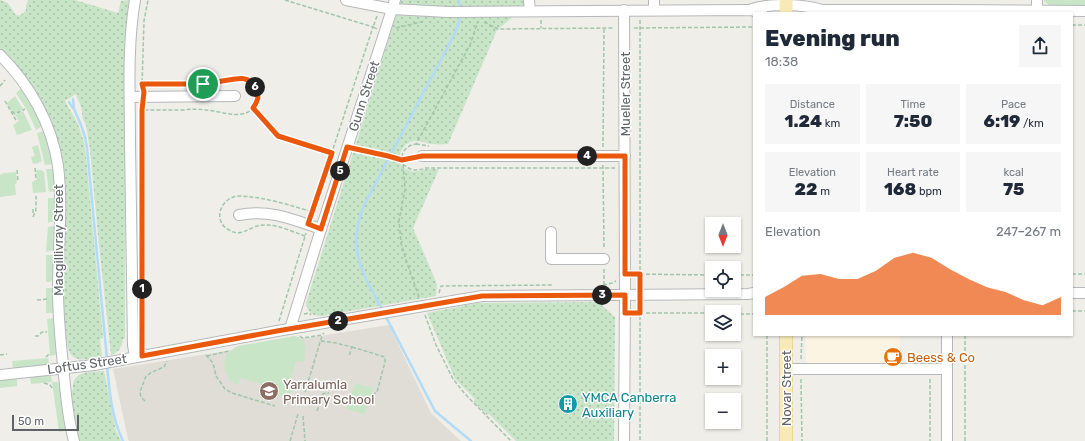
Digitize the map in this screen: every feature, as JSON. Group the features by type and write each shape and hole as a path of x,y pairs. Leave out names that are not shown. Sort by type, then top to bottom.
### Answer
{"main road":[{"name":"Novar Street","path":"786,336 786,441"}],"street":[{"path":"135,0 131,45 130,96 132,345 135,357"},
{"path":"346,0 393,4 448,12 640,10 654,5 750,10 758,12"},
{"path":"529,0 530,11"},
{"path":"1037,0 1037,12"},
{"name":"Gunn Street","path":"290,329 393,4"},
{"path":"750,10 768,6 804,6 817,12 1085,12"},
{"name":"Mueller Street","path":"624,10 624,441"},
{"name":"Macgillivray Street","path":"0,55 24,82 36,103 48,127 56,157 60,194 58,315 67,404 74,441"},
{"path":"130,96 235,96"},
{"path":"422,156 625,156"},
{"path":"239,215 249,213 268,213 290,218 321,229"},
{"path":"551,232 551,259 604,259"},
{"path":"1073,293 1085,293"},
{"name":"Loftus Street","path":"0,375 107,362 482,296 752,294"},
{"path":"947,336 947,441"},
{"path":"786,369 947,369"}],"path":[{"path":"142,252 142,110 144,92 142,84 144,21 148,0"},
{"path":"285,0 384,31 426,21"},
{"path":"640,10 640,441"},
{"path":"1073,25 1085,25"},
{"path":"279,320 308,224 373,27"},
{"path":"142,84 203,84 235,79 246,79 257,91 258,97 253,108 248,113 242,115 206,110 142,110"},
{"path":"0,86 5,80"},
{"path":"5,101 17,122"},
{"path":"253,108 278,136 332,153"},
{"path":"12,114 13,112 15,114 25,109"},
{"path":"347,147 402,160 422,156"},
{"path":"403,164 406,167 416,170 426,168 625,168"},
{"path":"36,168 36,179"},
{"path":"17,170 18,180"},
{"path":"33,216 35,213 36,196"},
{"path":"305,236 269,225 256,226 244,232 231,232 222,223 220,211 226,201 231,198 242,196 274,201 312,212"},
{"path":"33,209 33,213 35,213"},
{"path":"625,274 705,275"},
{"path":"1073,274 1085,274"},
{"path":"741,275 753,275"},
{"path":"37,300 43,299"},
{"path":"1073,310 1085,311"},
{"path":"424,312 436,345 453,379 465,394 511,441"},
{"path":"625,313 705,313"},
{"path":"741,314 753,314"},
{"path":"36,336 42,332 47,332"},
{"path":"305,392 322,335"},
{"path":"767,336 768,441"},
{"path":"802,336 802,441"},
{"path":"965,336 965,441"},
{"path":"321,341 352,347 384,357 385,362 377,392 372,394"},
{"path":"349,356 352,347"},
{"path":"202,353 207,356 212,363 216,376 225,389 232,393 275,406"},
{"path":"0,355 7,354"},
{"path":"145,401 141,397 140,392 146,376 164,367 168,358"},
{"path":"930,369 930,441"},
{"path":"44,383 50,385 53,389"},
{"path":"317,411 319,406 319,397 323,394 329,393"},
{"path":"290,441 298,414"},
{"path":"303,416 305,441"}],"shaded area":[{"name":"Yarralumla Primary School","path":"389,325 431,413 461,441 129,441 128,439 113,369"},
{"path":"806,336 900,336 899,366 806,366"}],"green space":[{"path":"0,0 6,2 15,14 19,16 26,10 28,0 75,0 118,13 121,1 129,0 125,55 125,339 123,339 121,347 118,351 111,355 90,150 81,106 76,94 65,101 78,124 84,142 103,338 100,339 102,357 81,360 77,359 70,353 68,347 65,346 64,343 59,148 9,58 0,49"},
{"path":"401,0 526,0 526,6 497,30 448,144 414,141 405,146 400,154 403,167 410,171 415,172 426,169 439,169 413,228 437,284 436,296 321,316 315,315 310,313 306,303"},
{"path":"1044,0 1085,0 1085,7 1056,7 1049,5"},
{"path":"22,88 35,108 42,126 36,130 27,110 16,93"},
{"path":"15,96 23,109 16,113 12,112 7,103"},
{"path":"23,111 32,130 17,135 13,125 19,121 15,115"},
{"path":"44,131 48,140 53,164 45,165 37,133"},
{"path":"38,145 42,161 33,164 31,157 35,156 32,147"},
{"path":"46,169 54,169 55,191 49,192"},
{"path":"36,170 41,170 44,172 46,192 33,193 32,182 37,179"},
{"path":"16,172 16,195 0,197 0,175 4,173"},
{"path":"48,198 55,198 55,221 48,223"},
{"path":"54,226 54,250 46,252 48,227"},
{"path":"46,255 53,255 54,257 52,280 50,282 46,282"},
{"path":"46,288 53,288 53,313 46,313"},
{"path":"598,302 615,317 614,441 516,441 489,414 487,415 474,402 475,399 455,379 427,313 477,303"},
{"path":"53,318 56,353 55,355 50,356 47,319"},
{"path":"294,336 304,340 305,354 304,362 296,361 290,380 297,382 292,392 289,394 276,397 274,395 276,388 240,378 237,385 227,375 224,367 225,358 227,353 234,348"},
{"path":"48,358 49,364 13,369 12,361"},
{"path":"104,371 116,431 121,441 79,441 70,390 73,390 73,383 78,375 88,372"},
{"path":"46,375 51,376 52,382 31,384 30,377"},
{"path":"17,379 17,386 0,388 0,380"},
{"path":"52,382 58,382 61,389 67,430 59,432"},
{"path":"355,383 373,388 365,414 346,409"}],"waterway":[{"path":"459,0 460,9"},
{"path":"383,311 363,272 359,260 356,235 359,221 364,205 454,35 460,19 460,14"},
{"path":"73,99 74,109 81,125 87,148 107,359"},
{"path":"69,102 73,108"},
{"path":"385,315 435,411 471,441"},
{"path":"107,364 114,414 123,441"}],"place":[{"name":"Beess & Co","path":"893,357"},
{"name":"Yarralumla Primary School","path":"269,391"},
{"name":"YMCA Canberra Auxiliary","path":"568,404"}],"route":[{"path":"235,79 246,79 257,91 258,97 253,108 278,136 332,153 308,224 321,229 347,147 402,160 422,156 625,156 625,274 640,274 640,313 625,313 625,295 482,296 142,356 142,103 144,92 142,84 203,84 235,79"}]}
